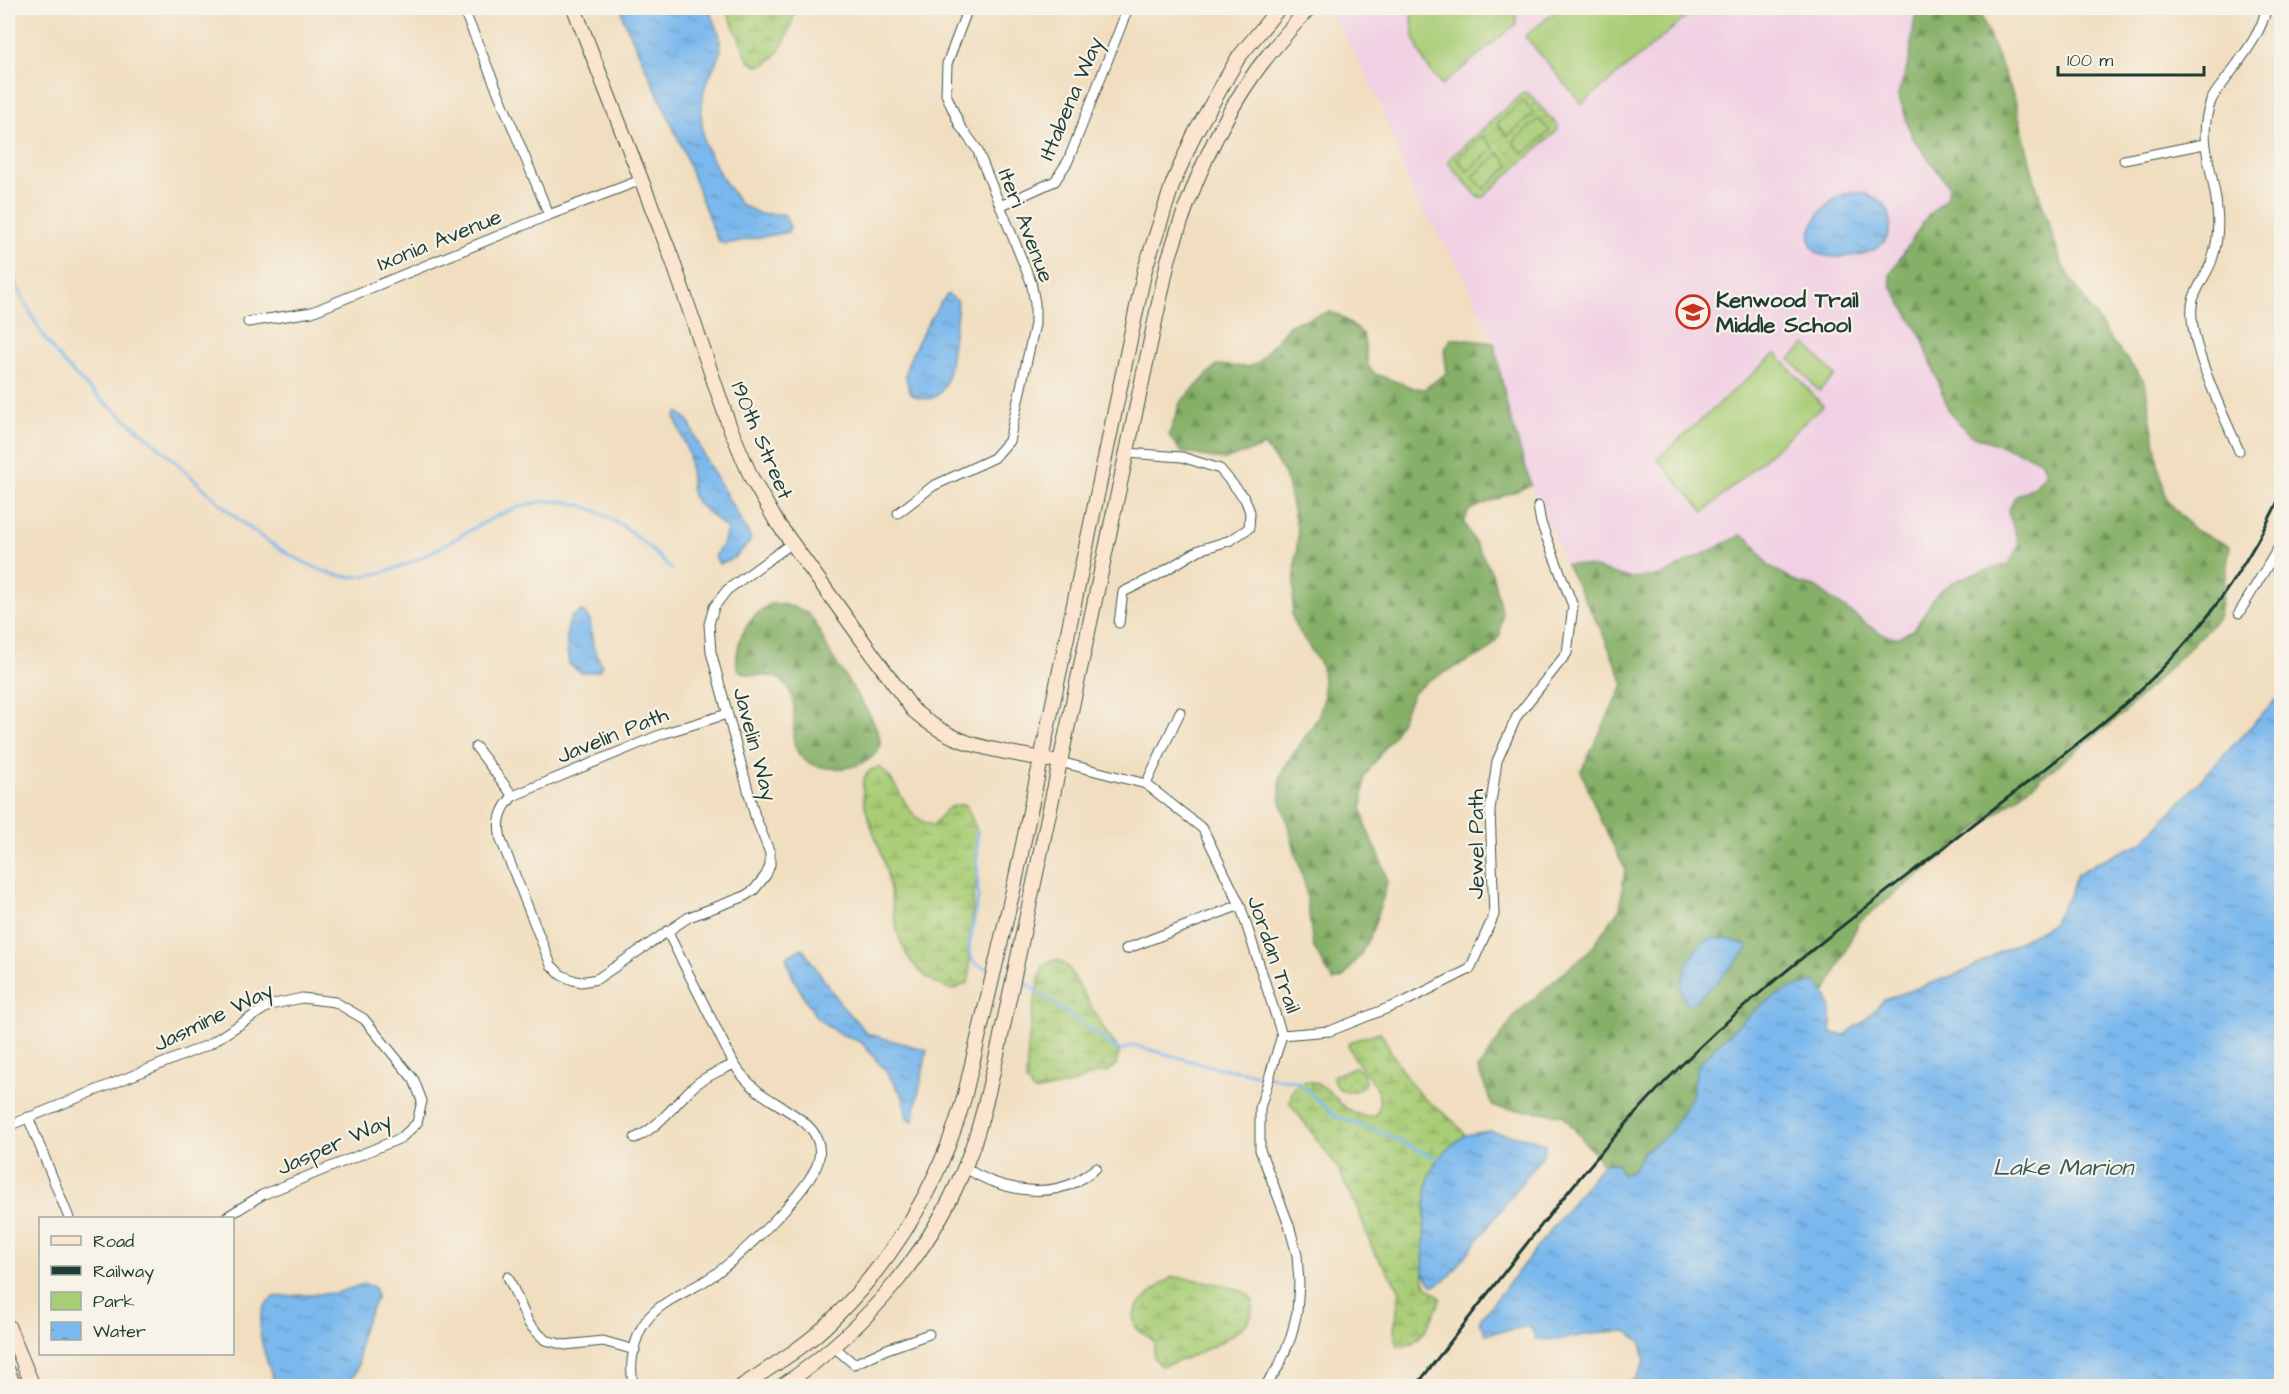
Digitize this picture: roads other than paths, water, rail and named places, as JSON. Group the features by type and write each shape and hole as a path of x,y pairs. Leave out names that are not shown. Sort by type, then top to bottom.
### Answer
{"main road":[{"name":"190th Street","path":"574,8 699,333 734,439 758,492 792,543 913,710 943,733 965,742 1060,762"},
{"path":"742,1386 790,1354 830,1322 886,1258 930,1189 955,1130 1014,882 1145,269 1161,218 1194,135 1238,58 1279,8"},
{"path":"782,1386 812,1366 882,1300 933,1230 973,1148 998,1050 1168,261 1180,222 1203,164 1222,127 1256,71 1309,8"},
{"path":"8,1326 33,1386"},
{"path":"8,1341 26,1386"},
{"path":"8,1371 14,1386"}],"street":[{"path":"463,8 549,215"},
{"name":"Iteri Avenue","path":"898,513 933,486 994,458 1009,441 1035,324 1035,303 1031,282 977,149 960,126 946,94 947,64 968,8"},
{"name":"Ittabena Way","path":"1000,206 1055,181 1068,160 1128,8"},
{"path":"2239,451 2195,342 2192,323 2193,300 2212,261 2218,233 2217,208 2204,144 2205,123 2212,99 2250,45 2266,8"},
{"path":"2124,160 2204,144"},
{"name":"Ixonia Avenue","path":"248,321 312,312 641,180"},
{"path":"1119,623 1123,592 1156,576 1199,550 1231,540 1249,528 1250,512 1245,499 1220,469 1182,457 1127,453"},
{"name":"Jewel Path","path":"1282,1035 1330,1031 1406,1001 1470,969 1494,915 1490,810 1497,761 1517,716 1567,653 1573,606 1541,523 1538,506"},
{"path":"2239,613 2282,542"},
{"name":"Javelin Way","path":"513,796 500,814 501,840 547,956 556,971 573,980 581,982 597,979 667,931 702,911 743,897 754,890 766,875 770,865 770,853 755,816 727,714 709,642 709,624 714,607 734,584 792,543"},
{"path":"1146,784 1180,712"},
{"name":"Javelin Path","path":"513,796 662,734 727,714"},
{"path":"476,747 513,796"},
{"name":"Jordan Trail","path":"1060,762 1146,784 1203,829 1240,905 1282,1035 1260,1108 1260,1150 1289,1225 1297,1255 1299,1283 1297,1312 1291,1337 1279,1366 1265,1386"},
{"path":"1126,949 1240,905"},
{"path":"634,1386 631,1368 635,1350 642,1328 657,1309 715,1274 754,1240 812,1175 818,1163 817,1138 811,1128 759,1092 745,1080 734,1065 667,931"},
{"name":"Jasmine Way","path":"8,1126 208,1045 270,1005 302,998 335,1002 364,1019 414,1080"},
{"path":"635,1138 649,1132 657,1125 694,1086 734,1065"},
{"name":"Jasper Way","path":"227,1217 262,1196 401,1138 417,1123 422,1101 414,1080"},
{"path":"28,1117 69,1217"},
{"path":"964,1167 1002,1185 1033,1191 1076,1182 1095,1168"},
{"path":"508,1277 529,1324 545,1340 565,1344 603,1341 635,1350"},
{"path":"834,1347 854,1364 929,1334"}],"water":[{"path":"628,8 660,8 675,15 695,8 708,8 719,33 721,50 704,89 701,115 704,143 721,176 740,204 760,214 784,214 790,227 788,232 726,244 720,242 716,237 681,145 623,18 622,11"},
{"path":"1852,192 1874,197 1885,207 1890,220 1888,236 1877,248 1859,255 1834,257 1820,254 1812,247 1810,237 1819,214 1840,196"},
{"path":"948,294 958,301 947,378 939,394 932,398 923,398 911,394 906,380 906,371 924,331"},
{"path":"678,412 688,420 705,458 750,536 750,542 734,558 719,564 715,556 724,541 727,529 697,503 692,495 689,455 675,417"},
{"path":"582,611 590,620 593,647 602,666 598,671 581,673 569,664 567,640 569,623 571,617"},
{"name":"Lake Marion","path":"2281,694 2281,1386 1622,1386 1635,1379 1645,1361 1641,1342 1627,1331 1603,1332 1557,1340 1536,1339 1530,1326 1486,1334 1479,1321 1603,1164 1616,1163 1622,1175 1635,1168 1643,1152 1670,1133 1692,1096 1698,1065 1759,1007 1785,991 1813,982 1828,998 1831,1010 1831,1033 1844,1035 1863,1022 1884,1000 1965,971 2052,924 2068,898 2077,874 2143,842"},
{"path":"1708,939 1728,939 1747,945 1748,948 1711,988 1688,1004 1683,997 1682,979 1695,951"},
{"path":"802,948 843,1007 868,1034 927,1050 913,1121 907,1118 903,1096 861,1042 836,1032 816,1017 793,978 786,957"},
{"path":"1489,1131 1532,1139 1546,1145 1543,1155 1451,1275 1436,1285 1432,1285 1423,1272 1426,1189 1430,1175 1438,1159 1465,1135"},
{"path":"364,1284 374,1287 377,1296 363,1327 356,1371 346,1386 276,1386 261,1340 261,1316 265,1306 273,1297 336,1293"}],"waterway":[{"path":"8,270 33,318 55,353 86,386 159,447 247,526 286,553 320,570 353,577 374,575 405,565 516,508 550,501 590,508 608,517 642,541 671,569"},
{"path":"977,831 978,897 969,948 975,963 990,970"},
{"path":"1016,980 1027,984 1120,1051 1133,1045 1205,1065 1298,1082 1335,1116 1384,1134 1438,1159"}],"railway":[{"path":"1416,1386 1528,1242 1605,1148 1687,1060 1731,1018 1796,963 2070,749 2118,710 2162,668 2198,628 2225,592 2261,534 2282,493"}],"place":[{"name":"Kenwood Trail Middle School","path":"1693,312"}]}
